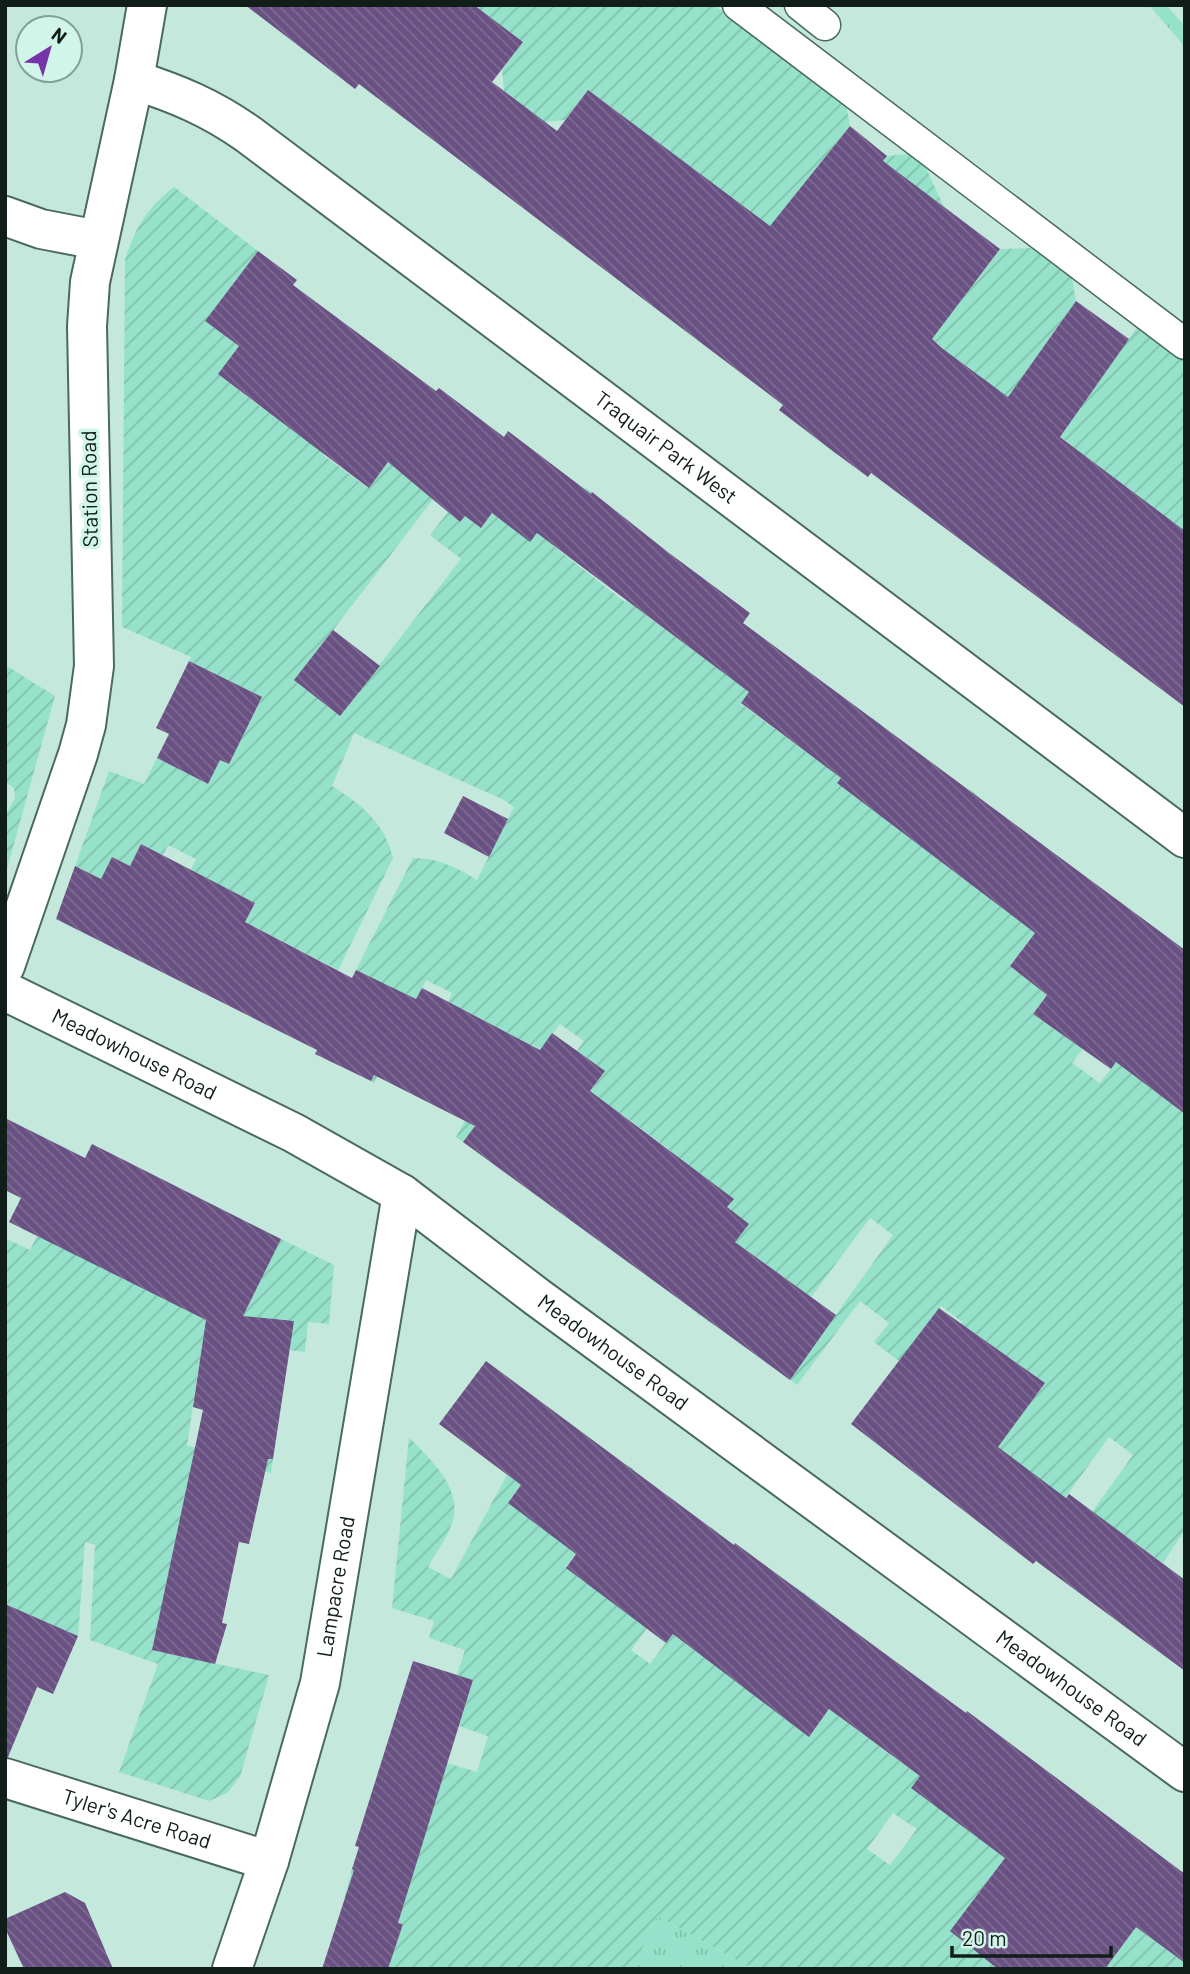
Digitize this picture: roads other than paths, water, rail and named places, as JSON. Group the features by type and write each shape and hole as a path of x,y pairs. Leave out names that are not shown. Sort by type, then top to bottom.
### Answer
{"street":[{"name":"Station Road","path":"5,966 78,754 91,695 94,666 87,326 90,282 134,80 147,5"},
{"name":"Traquair Park West","path":"134,80 180,95 206,107 248,134 1185,838"},
{"path":"5,216 41,229 98,240"},
{"name":"Meadowhouse Road","path":"5,991 294,1133 402,1194 548,1305 1185,1772"},
{"name":"Lampacre Road","path":"232,1969 269,1861 320,1683 402,1194"},
{"name":"Tyler's Acre Road","path":"5,1778 269,1861"}],"lane":[{"path":"738,5 1185,344"},
{"path":"800,5 825,25"}]}
